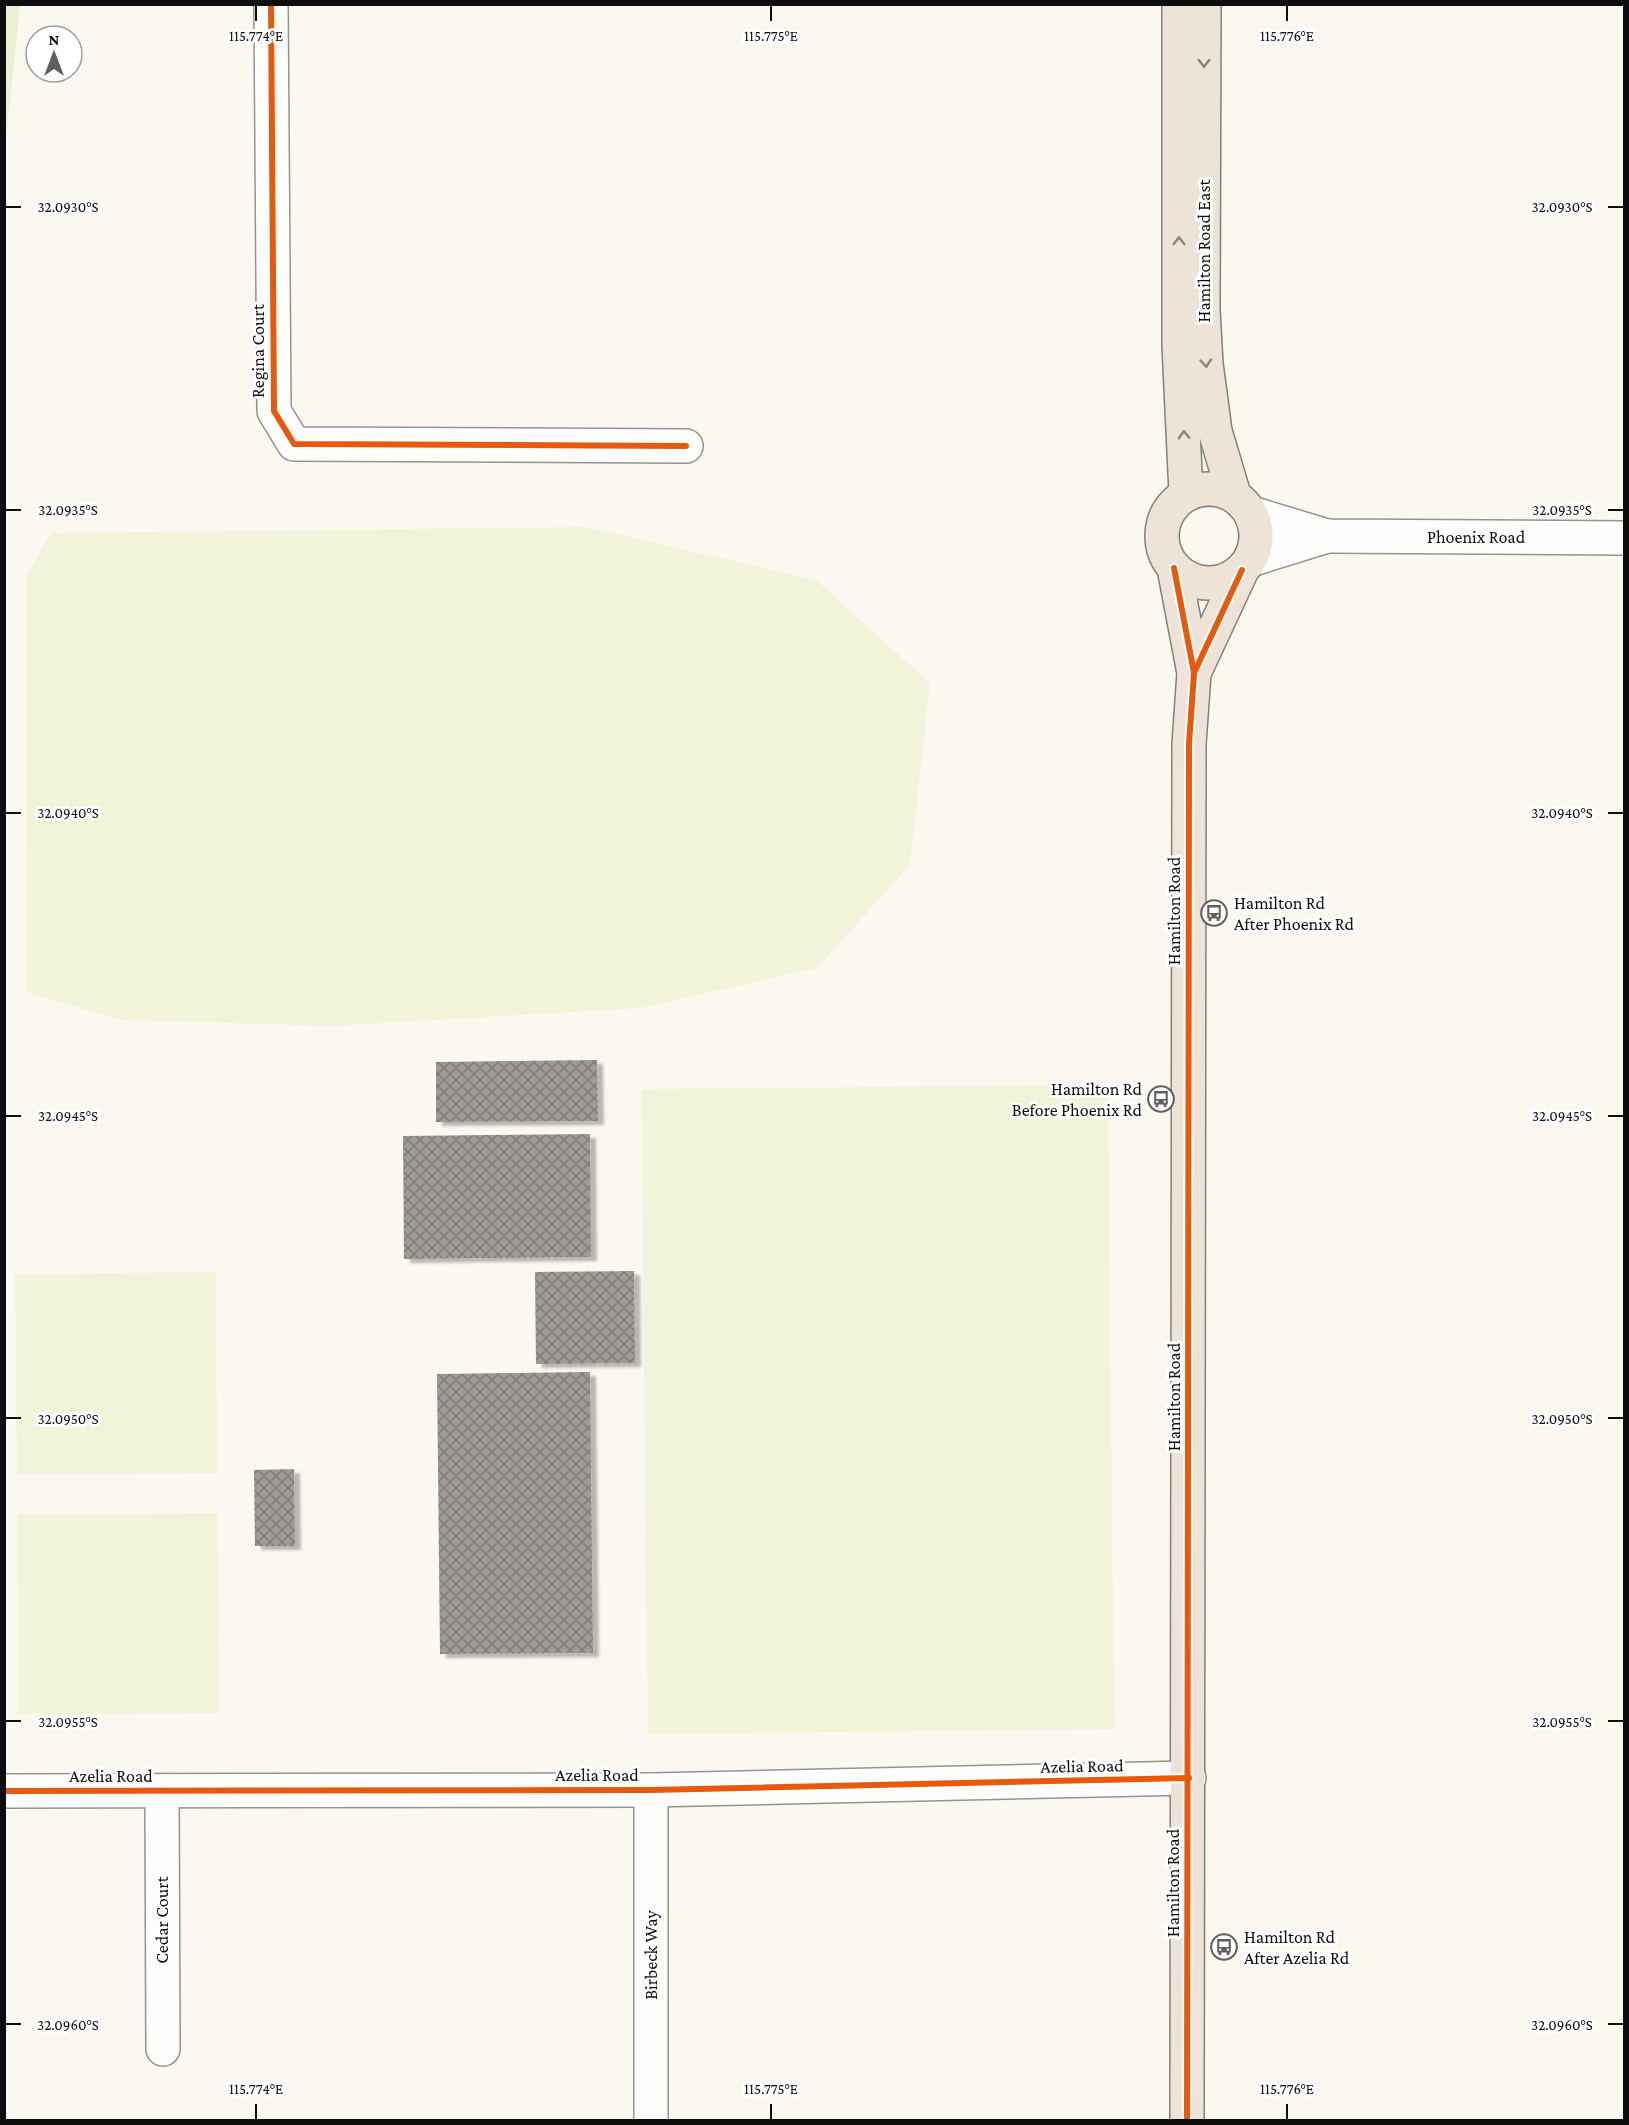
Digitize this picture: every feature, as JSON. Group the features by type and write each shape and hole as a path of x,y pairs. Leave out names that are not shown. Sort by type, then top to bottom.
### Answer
{"main road":[{"name":"Hamilton Road East","path":"1179,4 1179,345 1186,494"},
{"name":"Hamilton Road East","path":"1204,4 1203,310 1206,364 1215,431 1242,504"},
{"path":"1210,488 1222,490 1242,504 1255,524 1255,549 1246,565 1229,579 1215,583 1200,582 1186,577 1174,568 1163,549 1162,528 1166,514 1186,494 1210,488"},
{"name":"Hamilton Road","path":"1194,673 1246,565"},
{"name":"Hamilton Road","path":"1174,568 1194,673 1189,744 1187,2121"}],"street":[{"name":"Regina Court","path":"271,4 274,411 294,444 686,446"},
{"name":"Phoenix Road","path":"1242,504 1327,536"},
{"name":"Phoenix Road","path":"1246,565 1327,536 1624,537"},
{"name":"Azelia Road","path":"4,1791 651,1790 1189,1778"},
{"name":"Birbeck Way","path":"651,1790 651,2121"},
{"name":"Cedar Court","path":"162,1791 163,2049"}],"green space":[{"path":"4,5 20,5 5,147"},
{"path":"586,527 816,580 930,683 910,865 817,968 640,1008 331,1026 120,1020 26,992 27,575 51,533"},
{"path":"1108,1085 1114,1729 648,1734 641,1089"},
{"path":"216,1272 217,1473 17,1474 15,1274"},
{"path":"217,1513 219,1713 18,1714 17,1514"}],"building":[{"path":"597,1060 598,1121 436,1122 436,1062"},
{"path":"590,1134 591,1257 404,1259 403,1136"},
{"path":"634,1271 635,1363 536,1364 535,1272"},
{"path":"590,1372 593,1653 440,1654 437,1374"},
{"path":"294,1469 295,1546 255,1546 254,1470"}],"cycle path":[{"path":"271,4 274,411 294,444 686,446"},
{"path":"1174,568 1194,673 1189,744 1187,2120"},
{"path":"1194,673 1242,570"},
{"path":"4,1791 651,1790 1189,1778"}],"place":[{"name":"Hamilton Rd After Phoenix Rd","path":"1214,913"},
{"name":"Hamilton Rd Before Phoenix Rd","path":"1161,1099"},
{"name":"Hamilton Rd After Azelia Rd","path":"1224,1947"}]}
